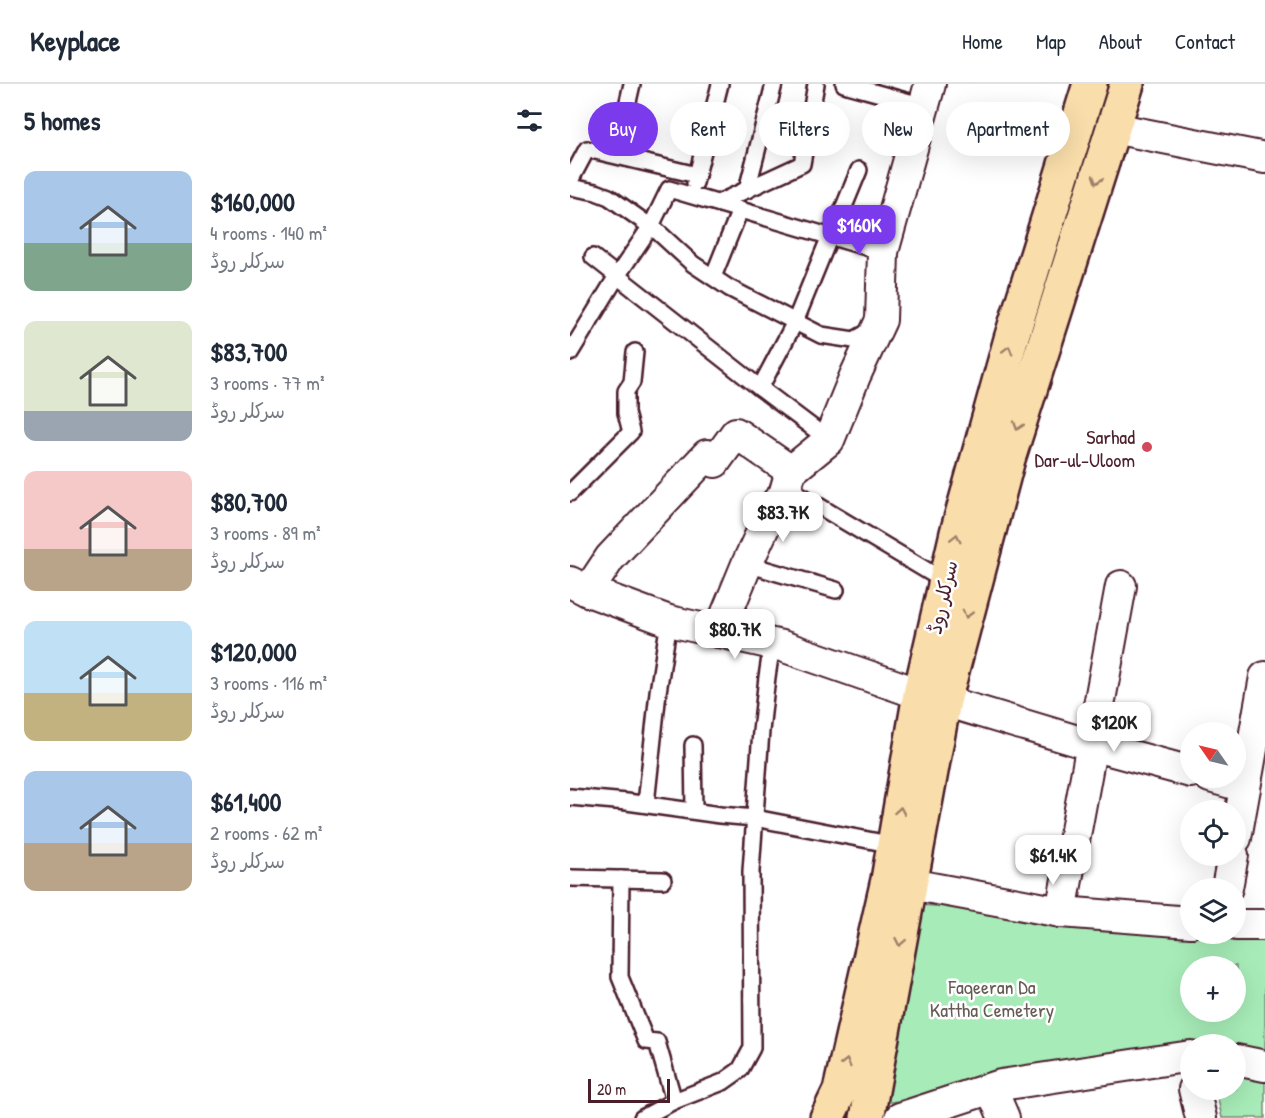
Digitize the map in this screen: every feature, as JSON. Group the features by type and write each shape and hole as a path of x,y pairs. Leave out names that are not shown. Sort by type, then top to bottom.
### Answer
{"main road":[{"name":"سرکلر روڈ","path":"827,1118 840,1091 894,845 932,697 946,582 957,533 1011,339 1090,84"},
{"path":"867,1118 910,884 932,697 1127,84"}],"street":[{"path":"719,632 747,564 776,503 784,495 789,479 829,440 855,376 878,328 881,320 883,252 927,95"},
{"path":"1113,128 1265,158"},
{"path":"789,479 736,433 716,462 707,455 610,558 579,587 669,621 782,646 932,697 1180,769"},
{"path":"1061,912 1121,586"},
{"path":"1246,782 1265,677"},
{"path":"910,884 1061,912 1180,921"},
{"path":"1246,925 1265,925"},
{"path":"1246,1062 1265,1066"},
{"path":"900,1118 1001,1085 1180,1065"},
{"path":"991,1088 1004,1118"},
{"path":"1197,1100 1202,1118"}],"lane":[{"path":"628,102 632,84"},
{"path":"692,195 720,84"},
{"path":"747,190 774,84"},
{"path":"718,203 802,164 816,84"},
{"path":"844,84 927,95"},
{"path":"570,181 587,149 696,175"},
{"path":"760,388 795,322 859,170"},
{"path":"570,187 609,196 651,226 693,264 713,278 821,334 854,340 878,328"},
{"path":"570,353 616,276 651,226 669,189 883,252"},
{"path":"713,278 740,210"},
{"path":"593,257 829,440"},
{"path":"570,493 576,477 631,432 626,413 626,391 632,382 635,352"},
{"path":"789,479 946,582"},
{"path":"747,564 836,590"},
{"path":"646,804 658,692 669,621"},
{"path":"642,1118 674,1101 723,1082 740,1071 752,1048 751,871 761,730 772,644"},
{"path":"693,745 694,811"},
{"path":"570,797 755,818 894,845"},
{"path":"570,878 663,880"},
{"path":"621,879 620,977 646,1041 657,1042 674,1101"}],"green space":[{"name":"Faqeeran Da Kattha Cemetery","path":"917,905 1180,920 1180,944 1246,944 1246,930 1265,925 1265,1118 1222,1118 1218,1100 1246,1100 1246,1034 1180,1034 1180,1058 884,1103"}],"place":[{"name":"Sarhad Dar-ul-Uloom","path":"1147,447"}]}
